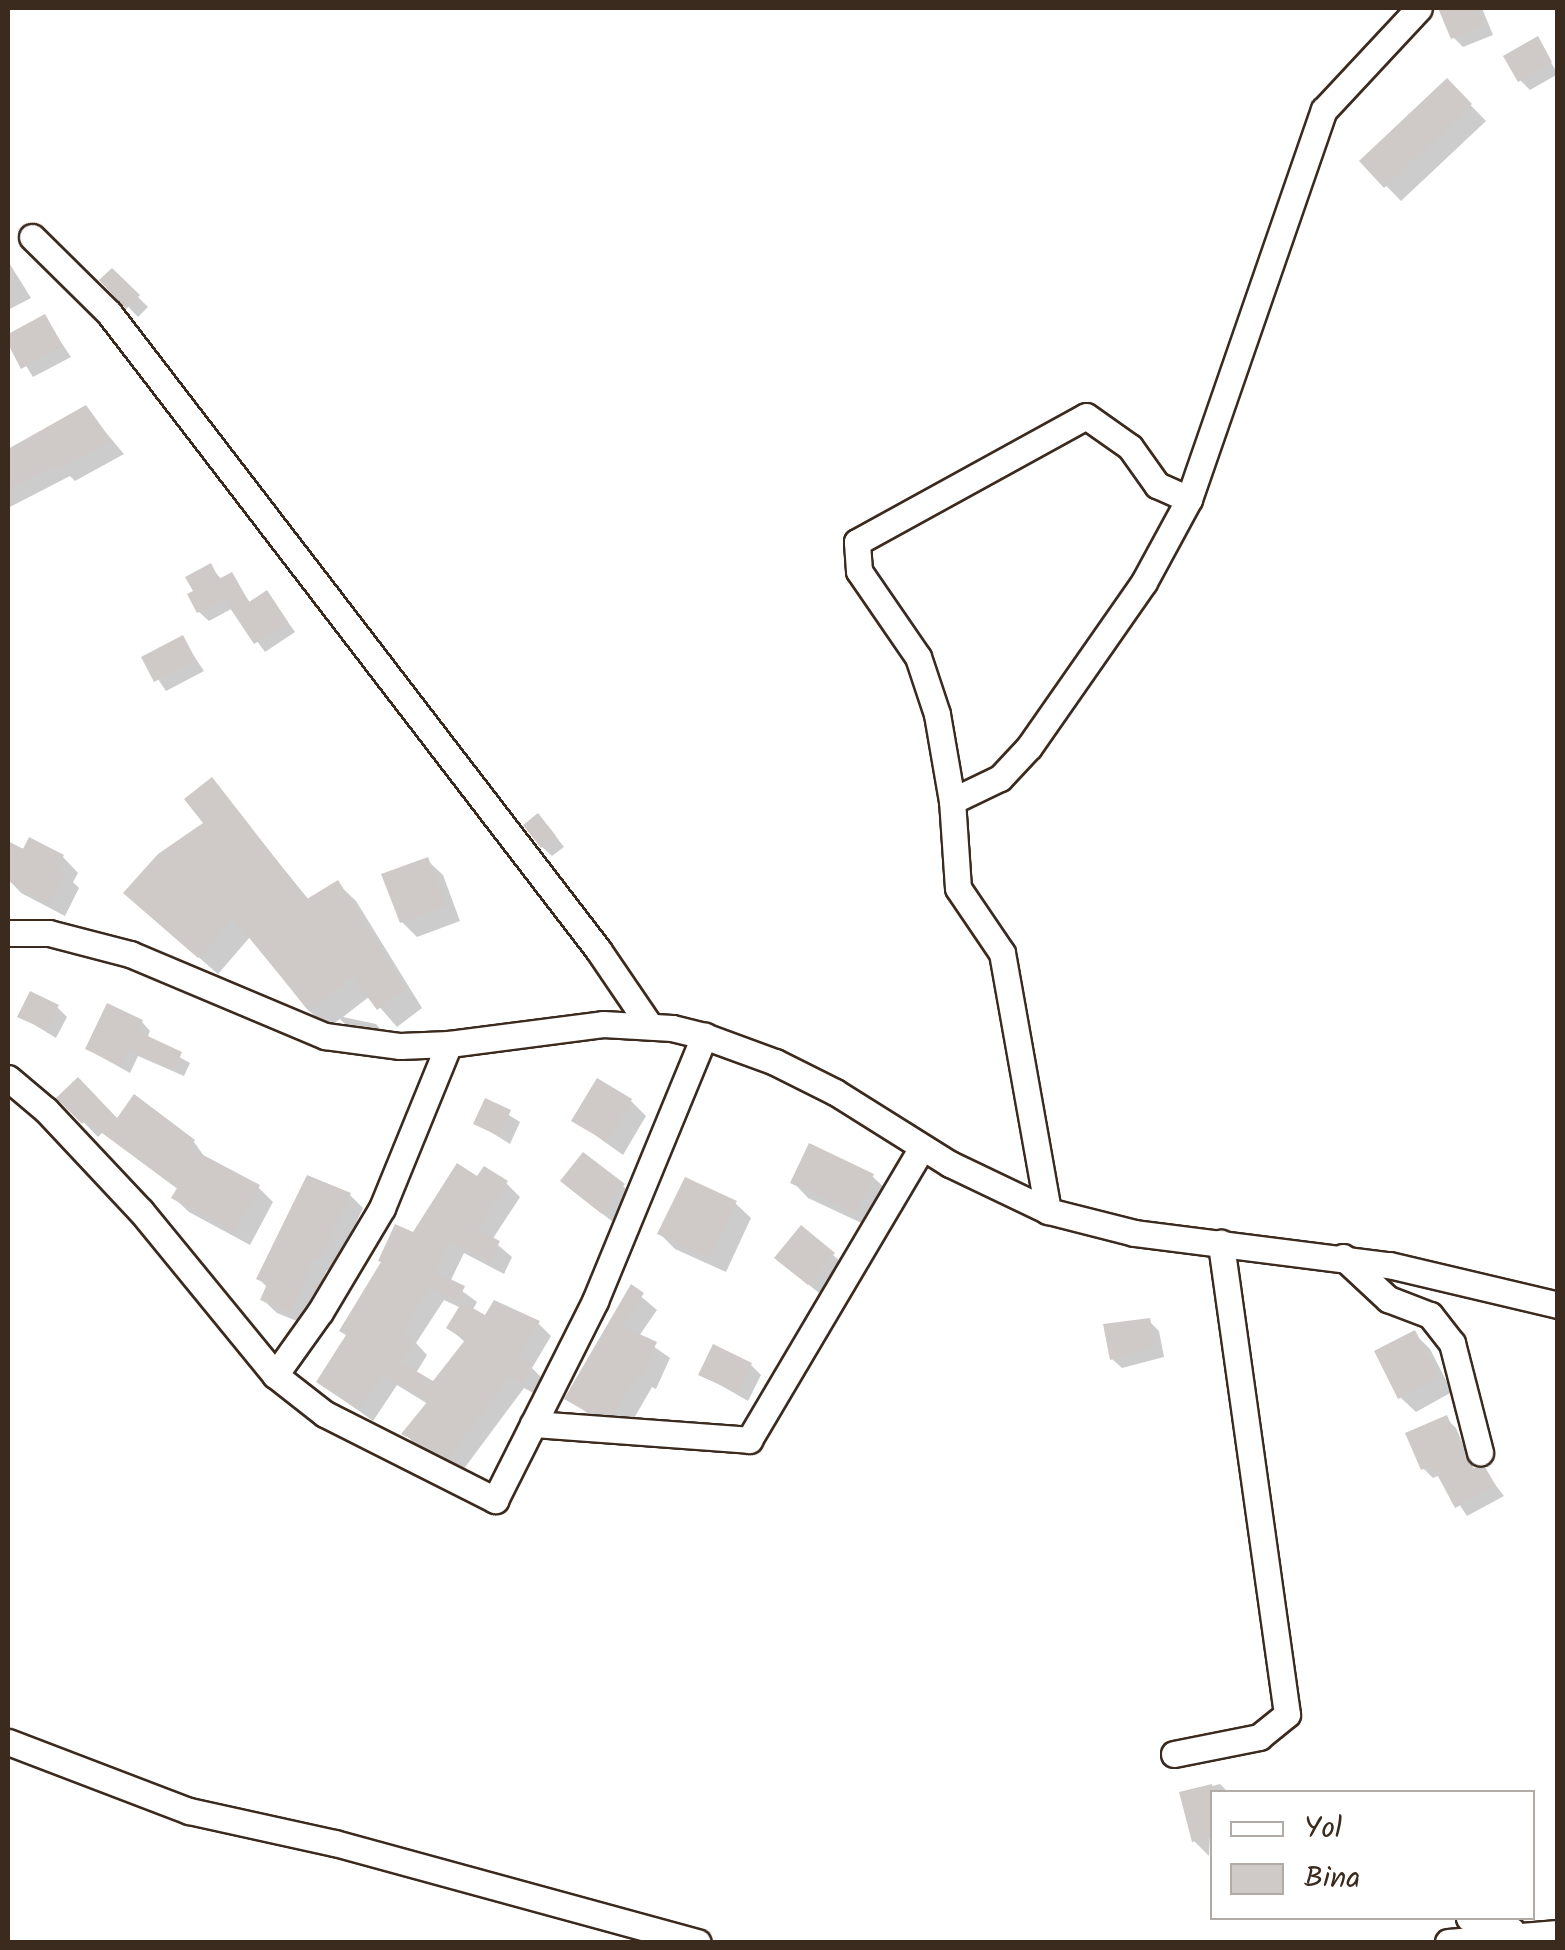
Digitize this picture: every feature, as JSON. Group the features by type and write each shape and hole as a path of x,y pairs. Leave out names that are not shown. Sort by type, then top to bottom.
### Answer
{"street":[{"path":"952,801 1000,778 1029,747 1144,582 1189,499 1324,110 1418,8"},
{"path":"32,238 109,313 599,951 650,1026"},
{"path":"1048,1211 1002,954 958,888 952,801 937,714 918,657 859,571 856,542 1086,416 1130,446 1157,485 1189,499"},
{"path":"8,932 49,934 130,954 325,1036 400,1046 449,1044 603,1024 650,1026 704,1036 775,1062 835,1092 922,1148 1048,1211 1134,1233 1343,1257 1558,1305"},
{"path":"8,1078 46,1110 141,1211 275,1375 325,1414 495,1500 595,1301 704,1036"},
{"path":"275,1375 320,1312 382,1208 449,1044"},
{"path":"534,1424 749,1440 922,1148"},
{"path":"1174,1754 1258,1737 1288,1714 1233,1354 1221,1243"},
{"path":"1343,1257 1388,1299 1430,1314 1452,1343 1480,1452"},
{"path":"8,1742 188,1811 335,1843 698,1942"},
{"path":"1476,1920 1520,1933"},
{"path":"1448,1942 1520,1933 1558,1933"}],"building":[{"path":"1438,8 1478,8 1485,25 1451,39"},
{"path":"1538,36 1552,62 1518,82 1503,56"},
{"path":"1447,78 1472,104 1384,188 1359,161"},
{"path":"112,268 140,295 126,309 99,280"},
{"path":"45,314 63,346 21,369 8,344 8,334"},
{"path":"86,405 112,441 60,470 57,464 8,489 8,449"},
{"path":"211,563 219,579 232,572 249,602 267,590 288,622 254,644 224,599 197,613 187,594 193,591 185,577"},
{"path":"183,635 196,660 154,682 141,657"},
{"path":"212,777 307,899 338,880 406,989 377,1010 353,977 309,1011 233,918 198,958 123,893 158,854 203,823 184,799"},
{"path":"538,813 556,836 541,848 523,825"},
{"path":"29,837 64,855 58,868 65,871 49,902 8,881 8,841 23,849"},
{"path":"428,857 446,906 400,923 381,874"},
{"path":"30,991 59,1005 46,1030 17,1017"},
{"path":"107,1003 143,1020 137,1031 182,1052 175,1069 129,1049 121,1066 85,1049"},
{"path":"78,1077 117,1118 134,1094 195,1140 190,1148 260,1185 235,1232 171,1198 177,1188 86,1120 82,1124 56,1098"},
{"path":"597,1078 632,1099 607,1142 571,1121"},
{"path":"485,1098 511,1110 499,1136 473,1124"},
{"path":"809,1143 874,1174 855,1214 790,1183"},
{"path":"583,1152 625,1184 602,1214 560,1181"},
{"path":"457,1163 477,1176 484,1166 508,1181 477,1230 500,1241 490,1262 450,1242 435,1272 465,1286 458,1301 429,1288 402,1331 416,1340 401,1362 433,1381 465,1340 446,1328 462,1302 485,1315 494,1300 540,1321 518,1356 532,1364 521,1383 509,1376 449,1458 401,1434 428,1401 382,1373 358,1410 316,1382 346,1335 339,1331 381,1262 378,1261 395,1224 413,1232"},
{"path":"307,1175 351,1193 318,1261 313,1259 291,1312 260,1300 267,1284 256,1279"},
{"path":"685,1177 737,1201 710,1258 657,1234"},
{"path":"801,1225 835,1253 808,1285 774,1258"},
{"path":"631,1284 644,1293 622,1326 657,1342 641,1376 637,1374 614,1414 587,1412 564,1399"},
{"path":"1150,1318 1156,1347 1110,1360 1103,1324"},
{"path":"1415,1330 1438,1376 1398,1399 1374,1351"},
{"path":"713,1344 752,1363 738,1393 698,1375"},
{"path":"1447,1415 1469,1468 1485,1467 1496,1486 1455,1508 1432,1465 1421,1470 1405,1433"},
{"path":"1212,1784 1210,1838 1192,1842 1179,1792"}]}
